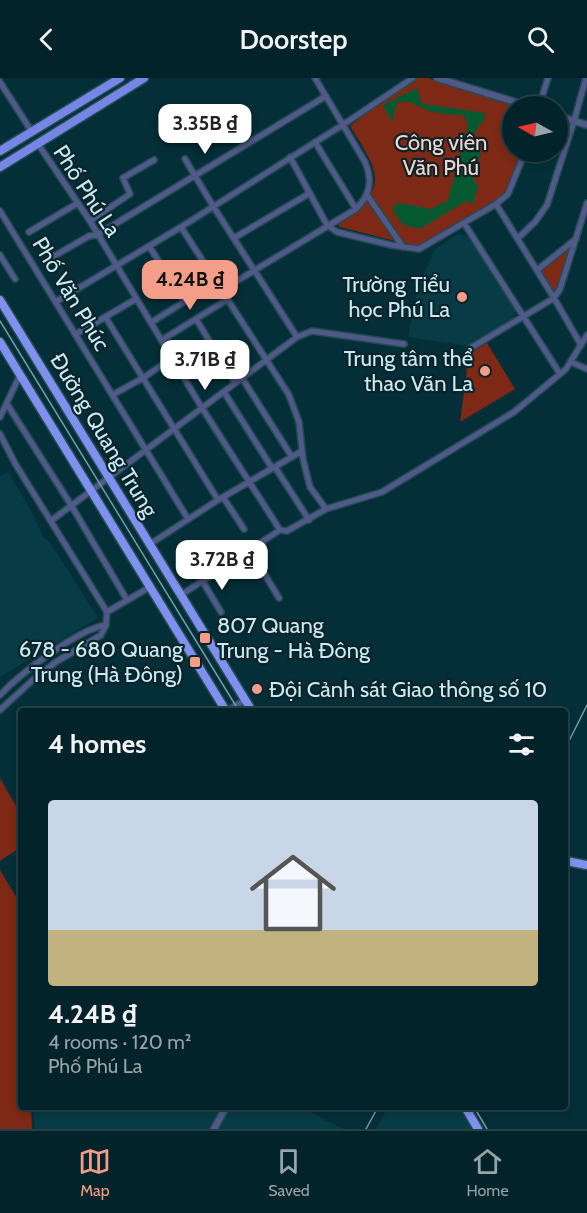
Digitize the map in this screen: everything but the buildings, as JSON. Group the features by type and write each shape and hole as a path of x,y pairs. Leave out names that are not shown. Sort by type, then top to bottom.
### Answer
{"highway":[{"name":"Đường Quang Trung","path":"0,300 250,708"},
{"name":"Đường Quang Trung","path":"0,342 224,708"},
{"path":"568,861 587,865"},
{"path":"467,1110 478,1129"}],"main road":[{"path":"0,151 120,78"},
{"path":"0,167 144,78"}],"street":[{"path":"222,290 356,209 367,195 370,183 369,172 344,124 315,78"},
{"path":"57,301 181,227 413,78"},
{"path":"437,78 502,98"},
{"path":"542,96 548,78"},
{"path":"518,238 535,222 547,205 586,78"},
{"path":"0,82 32,132"},
{"path":"48,259 89,236 97,236 326,96"},
{"path":"568,119 587,125"},
{"path":"315,142 356,209"},
{"name":"Phố Phú La","path":"38,144 90,220 97,236 152,322 202,408 280,530"},
{"path":"290,157 327,225 337,232 419,249 496,204 508,194 521,162"},
{"path":"185,159 297,337"},
{"path":"90,220 130,194 123,178 154,160"},
{"path":"234,238 310,193"},
{"path":"367,195 403,247"},
{"path":"29,232 78,202"},
{"path":"469,350 554,298 560,289 587,202"},
{"path":"496,204 581,345"},
{"name":"Phố Văn Phúc","path":"0,210 188,519"},
{"path":"464,223 560,374"},
{"path":"181,227 289,395 299,422 302,451 310,487 327,509"},
{"path":"537,270 576,239"},
{"path":"149,246 184,301"},
{"path":"0,255 15,279"},
{"path":"152,322 217,281"},
{"path":"76,334 136,299"},
{"path":"162,340 228,299"},
{"path":"106,318 174,429 244,529"},
{"path":"196,319 235,383"},
{"path":"52,520 297,337 312,332 404,344"},
{"path":"181,595 280,530 287,531 327,509 382,492 514,412 560,374 571,362 587,335"},
{"path":"114,394 172,358"},
{"path":"571,362 587,369"},
{"path":"0,417 20,375"},
{"path":"242,378 292,457"},
{"path":"224,392 309,520"},
{"path":"7,405 128,600"},
{"path":"0,434 16,465 107,612 106,625 101,634 34,679 0,710"},
{"path":"150,544 302,451"},
{"path":"250,550 279,598"},
{"path":"203,582 221,612"},
{"path":"107,612 150,587"},
{"path":"0,695 16,678 50,654 96,626 106,625"},
{"path":"231,708 245,700"},
{"path":"214,1129 224,1110"}],"shaded area":[{"path":"417,88 421,102 424,104 485,113 484,121 477,128 474,137 481,154 471,175 478,187 473,204 466,201 420,229 403,225 393,211 394,205 400,203 431,209 448,200 468,125 464,116 429,111 404,102 397,103 392,122 383,105"},
{"name":"Trường Tiểu học Phú La","path":"458,234 469,237 516,308 513,319 467,346 408,337 418,286 435,249"},
{"path":"8,472 33,514 44,538 50,542 98,618 0,677 0,476"},
{"path":"33,1110 306,1110 343,1129 35,1129"},
{"path":"386,1110 461,1110 472,1129 376,1129"}],"green space":[{"name":"Công viên Văn Phú","path":"418,78 428,78 502,102 502,162 517,162 507,191 495,201 419,247 340,227 337,223 366,200 373,189 375,179 368,157 350,126 404,84"},
{"path":"570,246 558,287 554,292 540,271"},
{"name":"Trung tâm thể thao Văn La","path":"487,343 515,389 460,422 469,354"},
{"path":"0,778 18,810 18,849 0,861"},
{"path":"0,870 18,900 18,1110 31,1110 32,1129 0,1129"}],"railway":[{"path":"0,321 237,708"},
{"path":"568,743 587,705"},
{"path":"366,1129 376,1110"},
{"path":"476,1110 487,1129"}],"place":[{"name":"Trường Tiểu học Phú La","path":"462,297"},
{"name":"Trung tâm thể thao Văn La","path":"485,371"},
{"name":"807 Quang Trung - Hà Đông","path":"205,638"},
{"name":"678 - 680 Quang Trung (Hà Đông)","path":"195,662"},
{"name":"Đội Cảnh sát Giao thông số 10","path":"257,689"}]}
